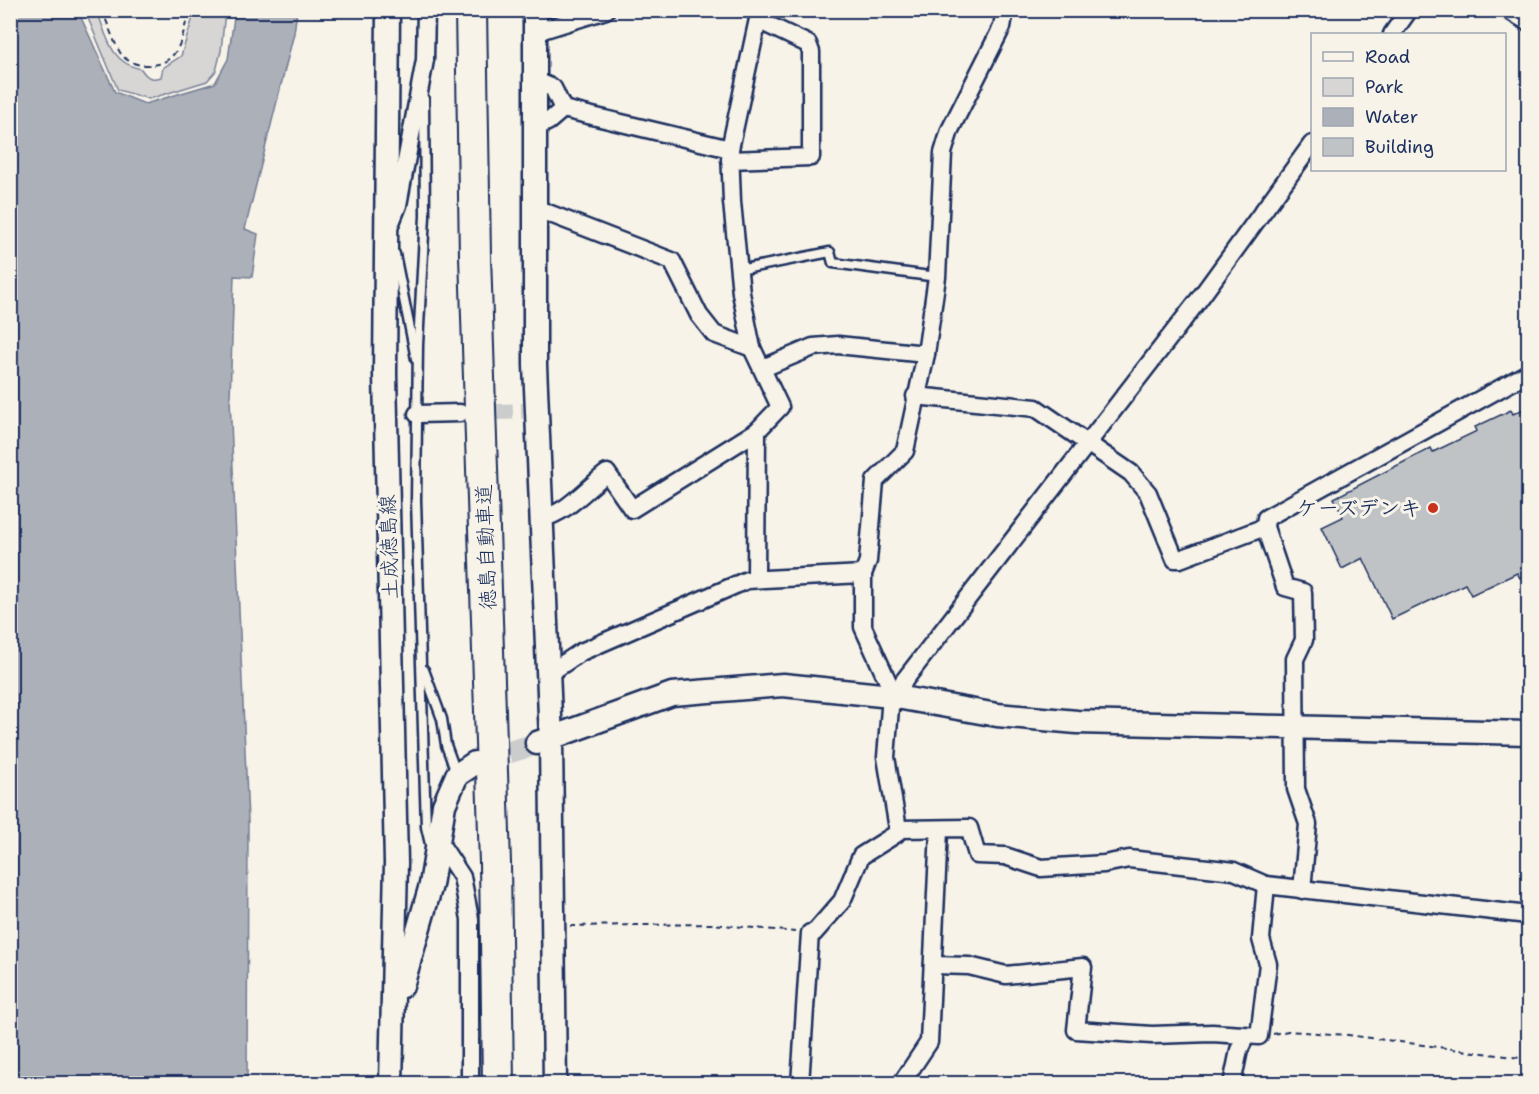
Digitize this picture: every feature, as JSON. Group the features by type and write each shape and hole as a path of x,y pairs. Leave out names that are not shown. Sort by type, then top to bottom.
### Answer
{"highway":[{"name":"徳島自動車道","path":"471,10 475,267 495,863 498,1083"}],"street":[{"name":"土成徳島線","path":"388,10 386,501 396,863 391,1083"},
{"path":"387,235 398,205 425,60 426,10"},
{"path":"555,1083 555,926 543,742 548,674 542,518 530,411 535,208 535,21 606,10"},
{"path":"896,697 863,627 863,574 868,561 875,481 905,451 915,396 926,354 937,277 943,153 950,130 1002,27 1005,10"},
{"path":"1393,33 1409,10"},
{"path":"1508,10 1528,22"},
{"path":"536,81 553,88 563,109 730,154 811,157 811,52 808,44 759,16 730,154 739,270 752,348 780,407 757,431 632,509 607,472 579,497 550,517 542,518"},
{"path":"535,128 549,121 563,109"},
{"path":"800,1083 810,933 814,933 842,901 861,856 896,834 898,829 886,757 896,697 903,682 1200,298 1311,145"},
{"path":"535,208 672,261 699,315 714,334 752,348"},
{"path":"763,368 813,347 838,345 926,354"},
{"path":"1302,890 1308,824 1296,789 1295,659 1304,640 1303,592 1285,587 1264,527 1266,518 1528,373"},
{"path":"915,396 1036,408 1131,473 1148,493 1175,559 1264,527"},
{"path":"417,414 460,413"},
{"path":"756,579 757,431"},
{"path":"548,674 581,652 728,588 756,579 863,574"},
{"path":"543,742 672,694 783,685 896,697 1038,720 1295,729 1528,733"},
{"path":"393,1030 437,852 444,805 466,769"},
{"path":"898,829 969,828 977,855 1005,856 1041,867 1104,864 1129,859 1234,871 1266,885 1528,915"},
{"path":"901,1083 929,1042 939,830"},
{"path":"437,852 462,877 470,919 470,1083"},
{"path":"1232,1083 1239,1050 1252,1036 1268,964 1261,939 1266,885"},
{"path":"933,965 969,966 1006,975 1083,967 1076,1030 1152,1035 1212,1033 1252,1036"}],"lane":[{"path":"420,78 424,96 425,216 418,365 416,500 426,827 437,852"},
{"path":"387,235 395,255 412,350 418,365"},
{"path":"739,270 830,252 833,262 937,277"},
{"path":"421,662 442,719 446,745 466,769"}],"path":[{"path":"102,10 122,55 130,62 144,66 166,63 174,57 180,47 189,10"},
{"path":"555,926 711,924 810,933"},
{"path":"1252,1036 1306,1032 1528,1059"}],"green space":[{"path":"85,11 97,11 111,47 122,61 141,69 147,76 154,78 161,77 163,68 181,56 195,11 225,11 221,51 216,71 207,81 149,99 118,90"}],"water":[{"path":"10,11 78,11 115,92 145,104 215,83 228,59 235,11 297,11 294,33 245,229 258,234 252,277 234,276 230,398 248,821 247,1083 11,1083"}],"building":[{"name":"ケーズデンキ","path":"1528,407 1528,573 1520,578 1517,573 1471,595 1465,584 1392,619 1363,558 1342,569 1322,527 1343,517 1334,498 1431,448 1433,452 1477,431 1475,427 1511,410 1513,414"}],"tunnel":[{"path":"473,413 523,411"},
{"path":"477,762 536,744"}],"place":[{"name":"ケーズデンキ","path":"1433,508"}]}
